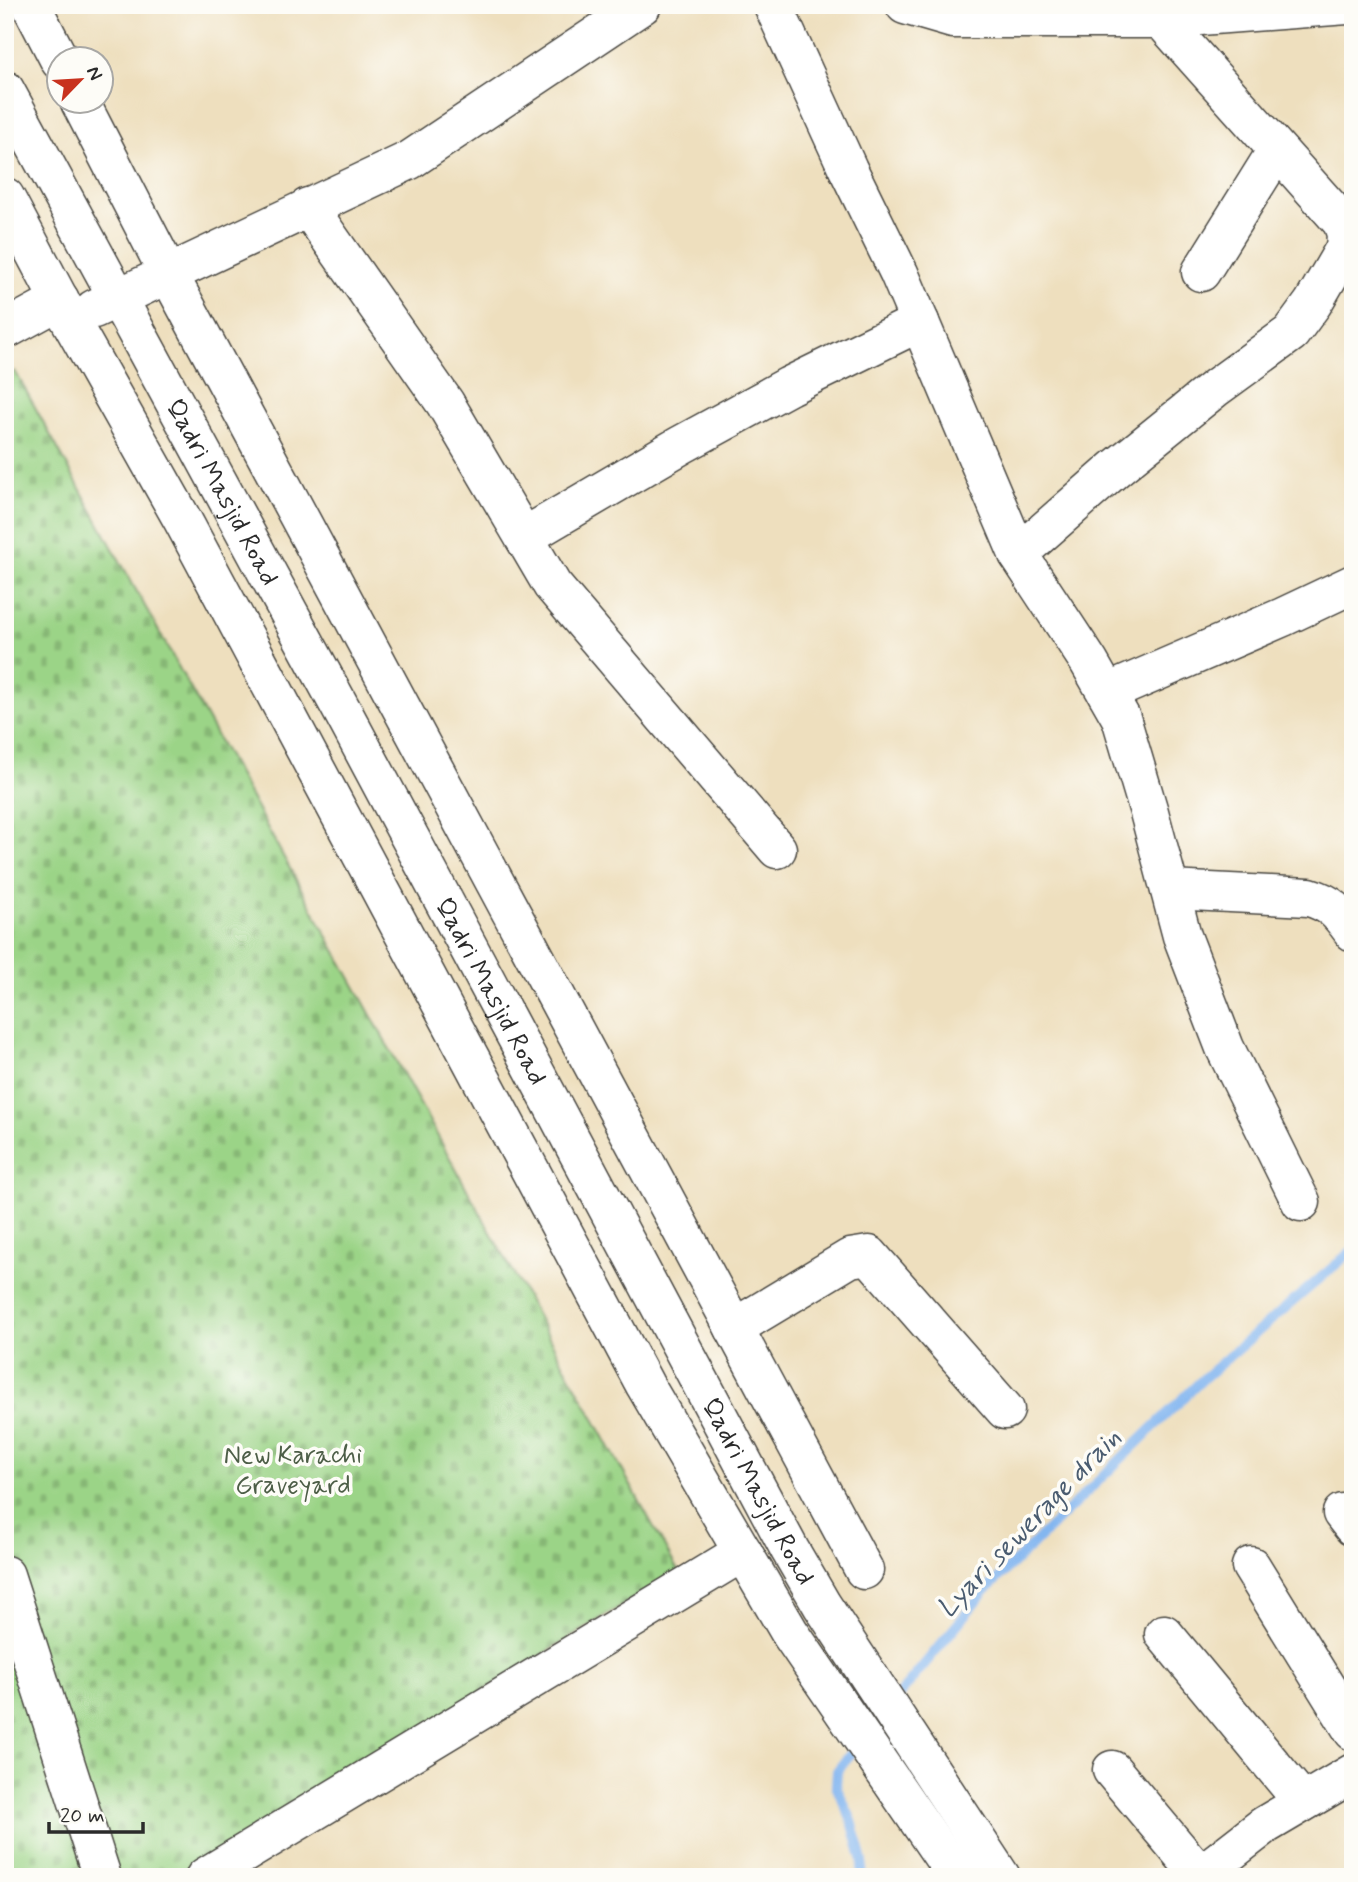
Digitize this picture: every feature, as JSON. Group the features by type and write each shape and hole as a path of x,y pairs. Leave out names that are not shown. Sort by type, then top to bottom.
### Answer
{"street":[{"path":"31,5 52,46"},
{"path":"9,319 65,310 118,297 410,160 642,5"},
{"path":"773,5 920,322 1018,554 1121,718 1182,936 1225,1048 1301,1202"},
{"path":"905,5 953,19 1161,19 1346,5 1353,15"},
{"path":"1018,554 1164,429 1291,333 1313,303 1345,248 1346,234 1342,222 1161,19"},
{"name":"Qadri Masjid Road","path":"5,90 364,753 790,1550 822,1605 1001,1877"},
{"path":"87,116 168,273 864,1570"},
{"path":"1201,272 1277,150"},
{"name":"Qadri Masjid Road","path":"5,197 182,519 645,1385 790,1633 957,1877"},
{"path":"308,207 445,403 552,585 777,849"},
{"path":"524,537 681,445 777,393 920,322"},
{"path":"1107,693 1353,584"},
{"path":"1170,890 1309,897 1336,909 1353,933"},
{"path":"734,1328 850,1258 869,1255 1005,1410"},
{"path":"205,1877 743,1552"},
{"path":"1251,1566 1353,1731"},
{"path":"5,1575 102,1877"},
{"path":"1164,1634 1303,1802"},
{"path":"1112,1770 1199,1876 1265,1825 1353,1773"}],"green space":[{"name":"New Karachi Graveyard","path":"15,371 678,1571 180,1877 5,1877 5,376"}],"waterway":[{"name":"Lyari sewerage drain","path":"895,1700 984,1592 1205,1377 1353,1250"},
{"name":"Lyari sewerage drain","path":"858,1744 837,1771 836,1786 852,1821 863,1861 861,1877"}]}
